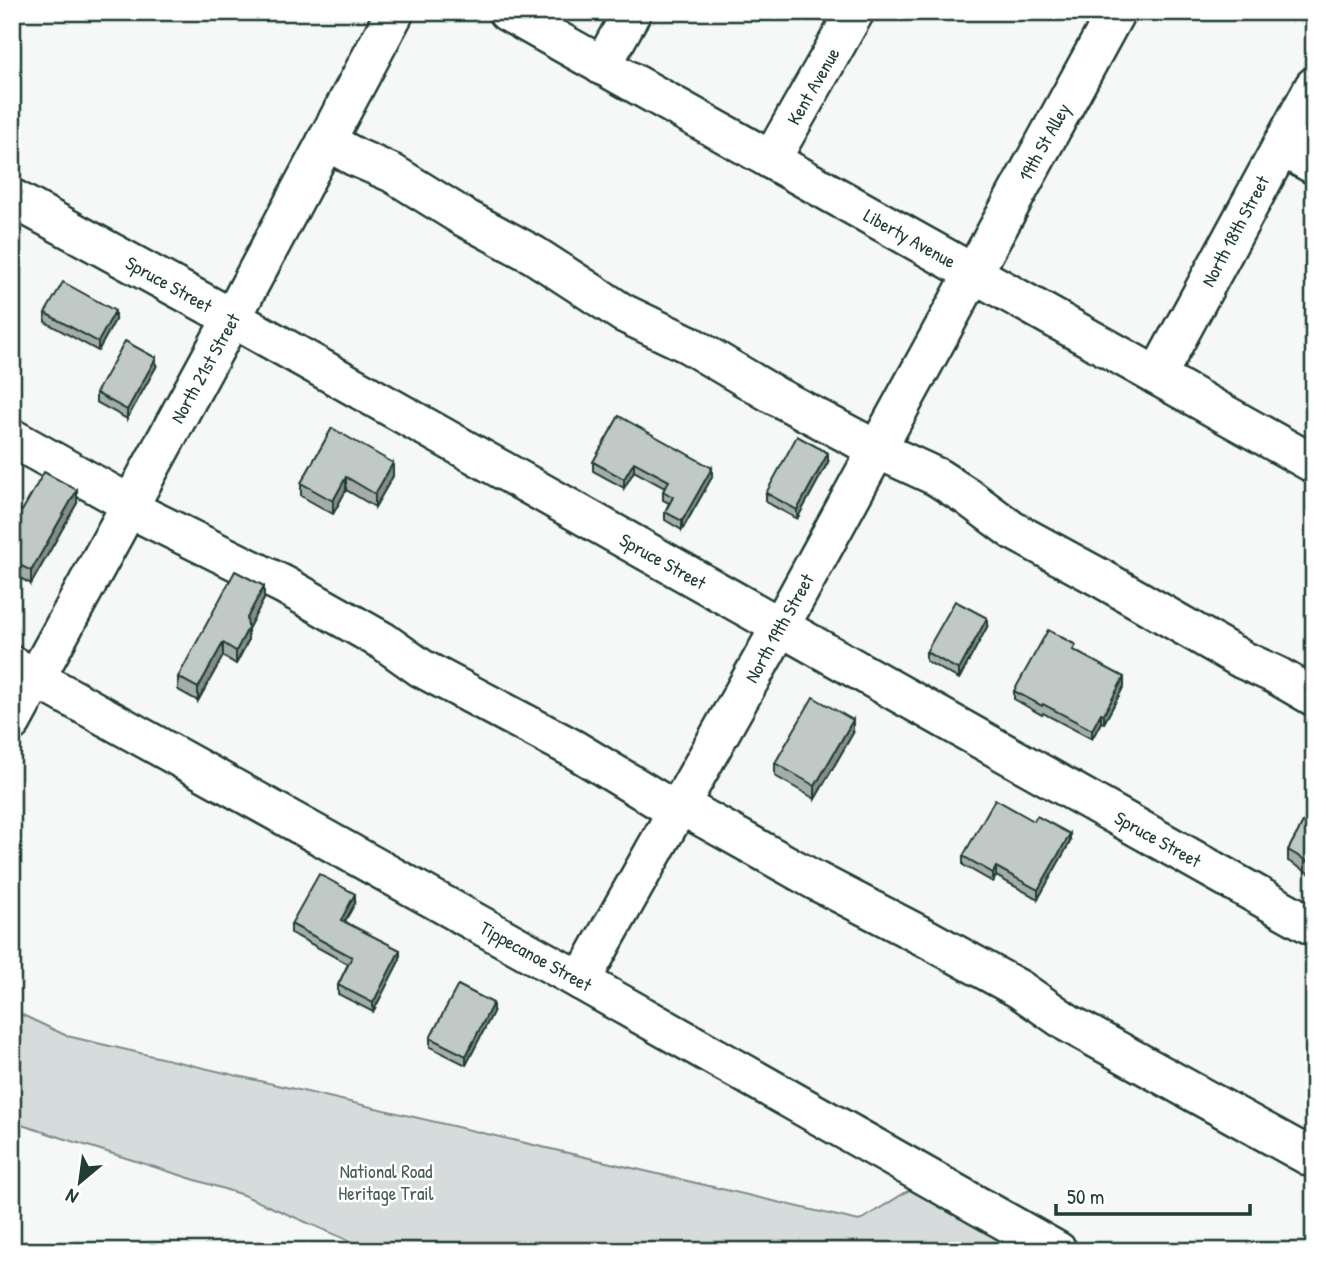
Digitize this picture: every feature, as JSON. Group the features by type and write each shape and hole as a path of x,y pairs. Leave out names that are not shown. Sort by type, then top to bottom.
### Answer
{"street":[{"name":"North 21st Street","path":"12,722 24,672 129,506 395,12"},
{"name":"Liberty Avenue","path":"506,12 1314,464"},
{"path":"602,66 632,12"},
{"name":"Kent Avenue","path":"771,160 855,12"},
{"name":"19th St Alley","path":"973,273 1115,12"},
{"name":"North 18th Street","path":"1157,376 1314,86"},
{"path":"326,141 392,173 463,217 534,255 623,313 688,344 774,395 876,449 937,477 1012,530 1314,698"},
{"path":"1281,147 1314,165"},
{"name":"Spruce Street","path":"12,198 232,318 1314,927"},
{"name":"North 19th Street","path":"581,981 780,627 973,273"},
{"path":"12,438 129,506 284,585 383,641 421,668 1007,982 1068,1023 1314,1159"},
{"name":"Tippecanoe Street","path":"24,672 581,981 1059,1251"}],"green space":[{"name":"National Road Heritage Trail","path":"12,1010 67,1036 859,1221 929,1178 1058,1251 373,1251 243,1195 12,1122"}],"building":[{"path":"63,282 115,311 98,342 45,313"},
{"path":"125,341 156,358 127,410 96,393"},
{"path":"619,416 712,468 682,521 665,512 673,497 663,491 669,481 634,462 624,479 593,462"},
{"path":"332,428 393,463 375,494 346,477 333,501 301,483"},
{"path":"797,436 828,453 797,510 766,493"},
{"path":"44,472 77,490 31,571 12,561 12,506 22,511"},
{"path":"235,571 264,586 247,618 248,628 236,651 223,643 198,688 178,677"},
{"path":"955,601 987,618 959,670 926,652"},
{"path":"1048,630 1076,645 1073,650 1124,677 1092,730 1014,691"},
{"path":"813,697 853,720 815,786 775,763"},
{"path":"995,799 1034,821 1037,816 1070,834 1038,890 996,867 993,873 963,856"},
{"path":"1314,803 1314,865 1288,850"},
{"path":"319,874 355,894 341,920 400,950 373,1003 338,985 352,957 291,924"},
{"path":"458,985 493,1003 466,1056 430,1038"}]}
